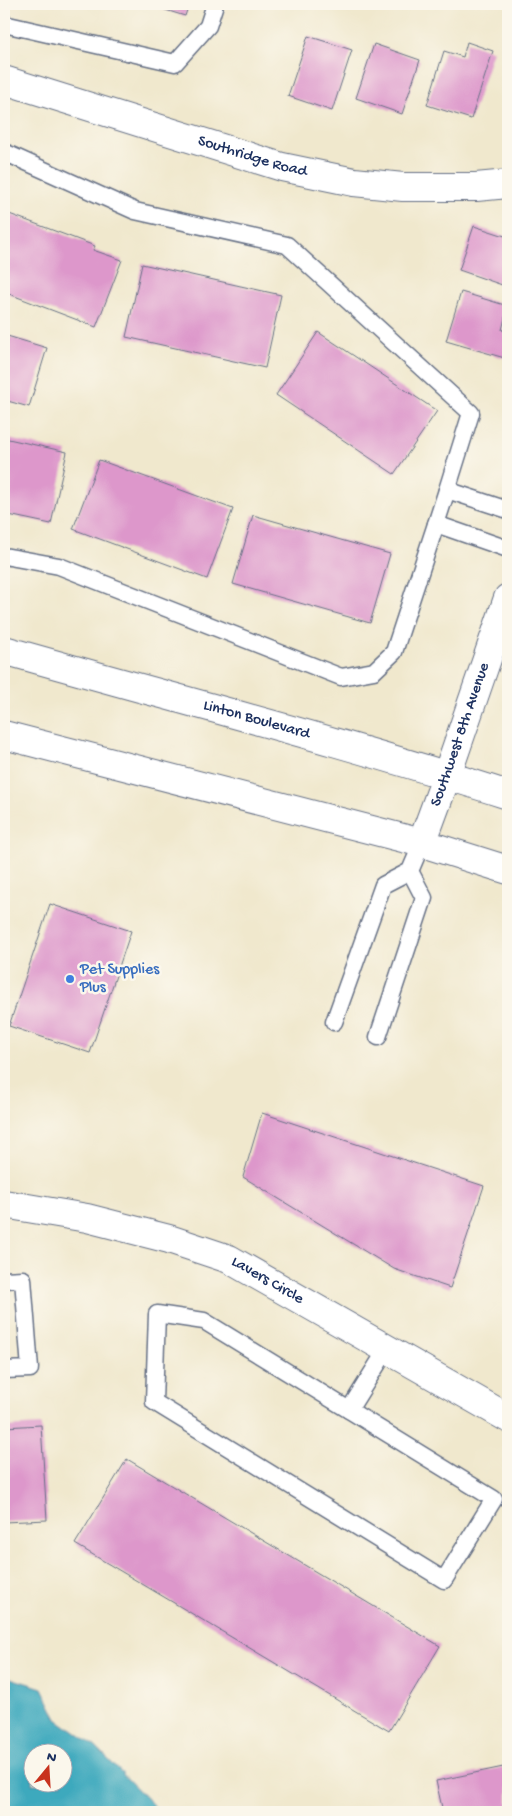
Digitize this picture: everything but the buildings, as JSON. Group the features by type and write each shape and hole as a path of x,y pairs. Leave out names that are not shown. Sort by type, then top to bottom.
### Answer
{"street":[{"name":"Southridge Road","path":"4,80 291,169 354,182 403,187 476,188 508,184"},
{"name":"Southwest 8th Avenue","path":"422,843 508,598"},
{"name":"Linton Boulevard","path":"4,650 447,775 508,795"},
{"path":"4,735 422,843 508,870"},
{"name":"Lavers Circle","path":"4,1204 87,1218 169,1240 229,1259 508,1418"}],"lane":[{"path":"4,24 175,63 208,26 216,4"},
{"path":"4,152 135,211 287,245 471,413 394,652 374,671 341,677 59,566 4,556"},
{"path":"447,490 508,510"},
{"path":"436,524 508,549"},
{"path":"334,1022 383,885 410,872 422,843"},
{"path":"378,1037 424,898 410,872"},
{"path":"4,1280 24,1279 30,1369 4,1370"},
{"path":"157,1314 204,1321 349,1410 494,1499 444,1580 154,1402 157,1314"},
{"path":"349,1410 388,1349"}],"water":[{"path":"4,1676 42,1688 57,1719 96,1747 162,1812 4,1812"}],"place":[{"name":"Pet Supplies Plus","path":"70,979"}]}
